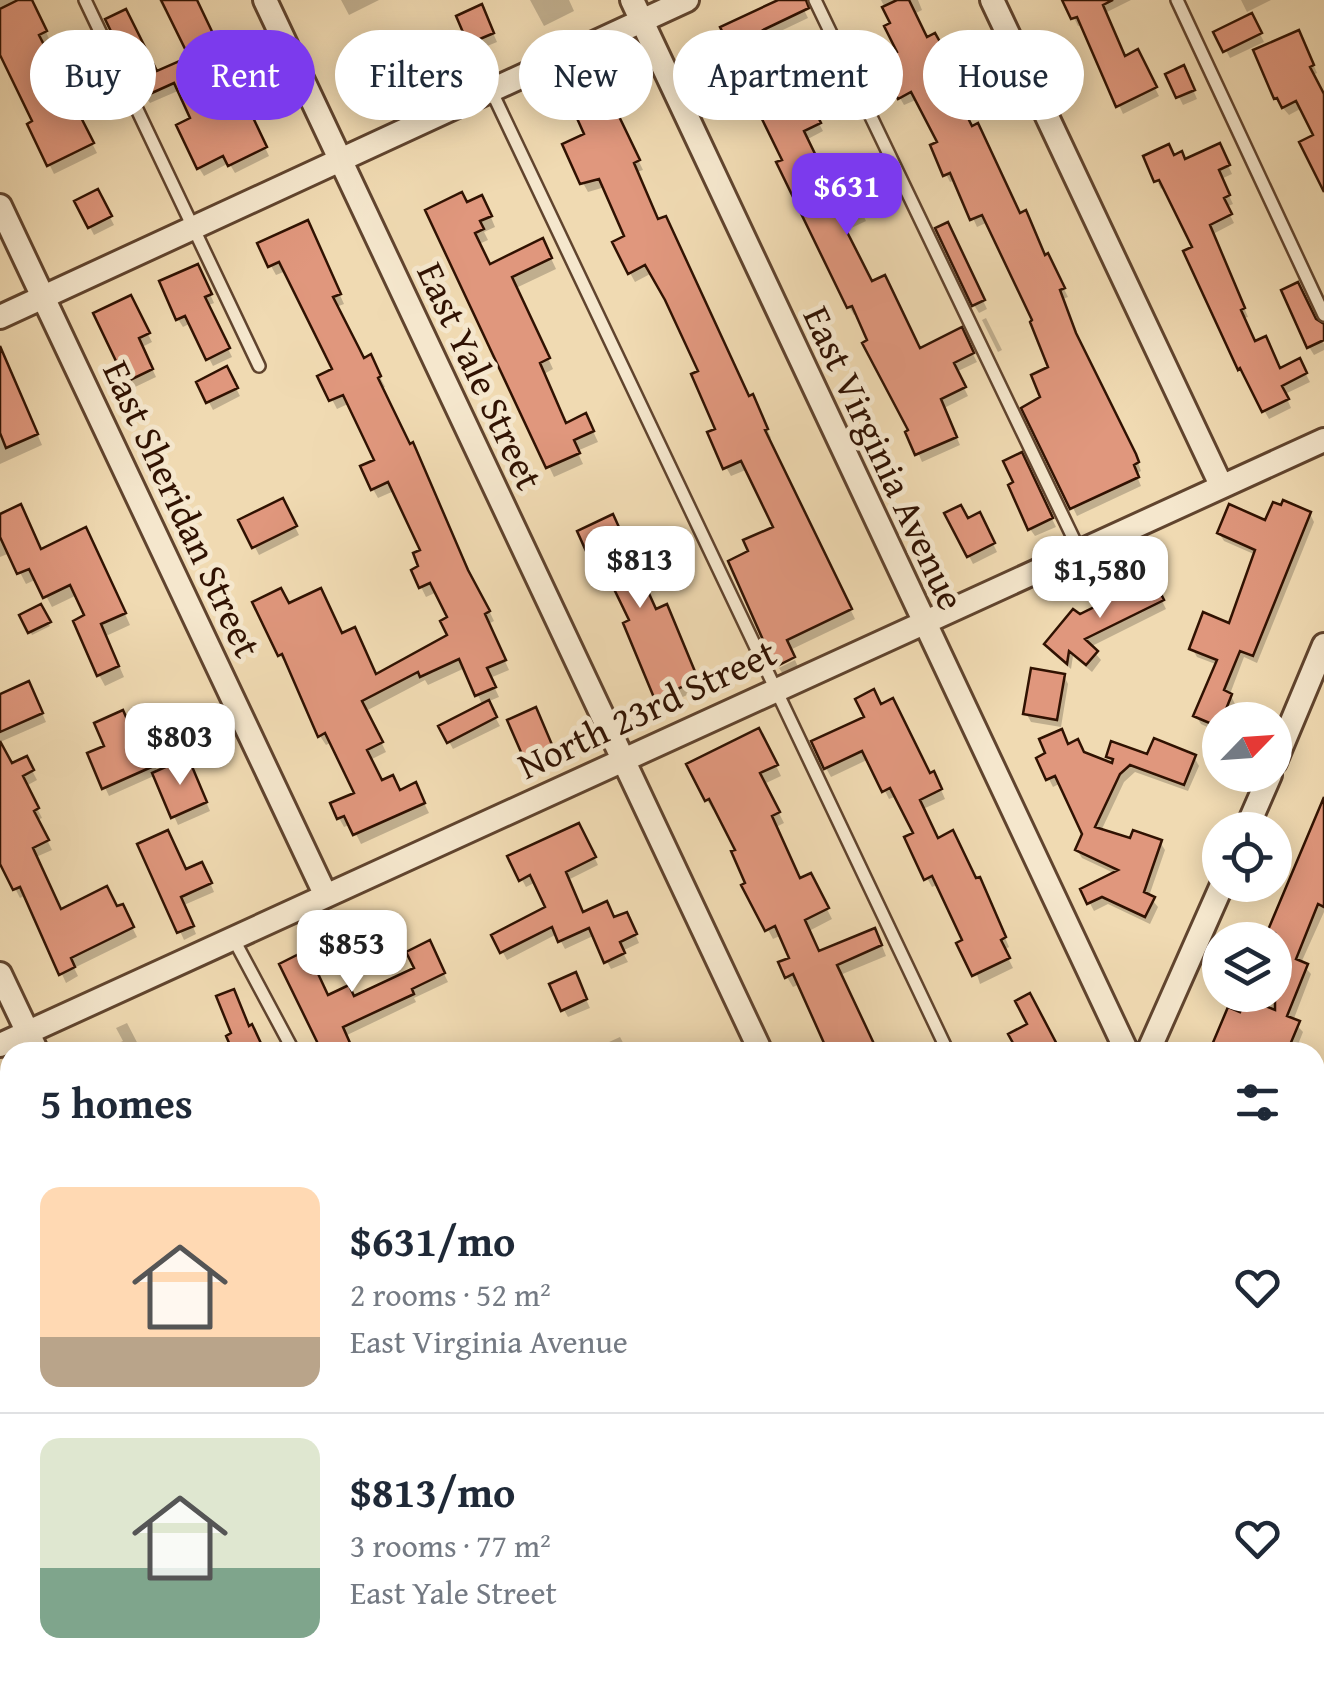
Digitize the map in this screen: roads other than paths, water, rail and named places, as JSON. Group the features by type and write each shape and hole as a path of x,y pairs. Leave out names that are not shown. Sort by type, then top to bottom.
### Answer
{"street":[{"name":"East Yale Street","path":"265,0 756,1042"},
{"path":"499,85 637,10 687,0"},
{"path":"992,0 1221,485"},
{"name":"East Virginia Avenue","path":"637,10 1122,1042"},
{"path":"0,317 426,120"},
{"name":"East Sheridan Street","path":"0,206 326,896"},
{"name":"North 23rd Street","path":"32,1042 232,938 1324,440"},
{"path":"1292,721 1324,645"},
{"path":"1152,1042 1214,902"},
{"path":"0,974 32,1042"}],"lane":[{"path":"85,0 259,366"},
{"path":"815,0 1079,550"},
{"path":"1177,0 1324,315"},
{"path":"499,109 943,1042"},
{"path":"232,938 289,1042"}]}
